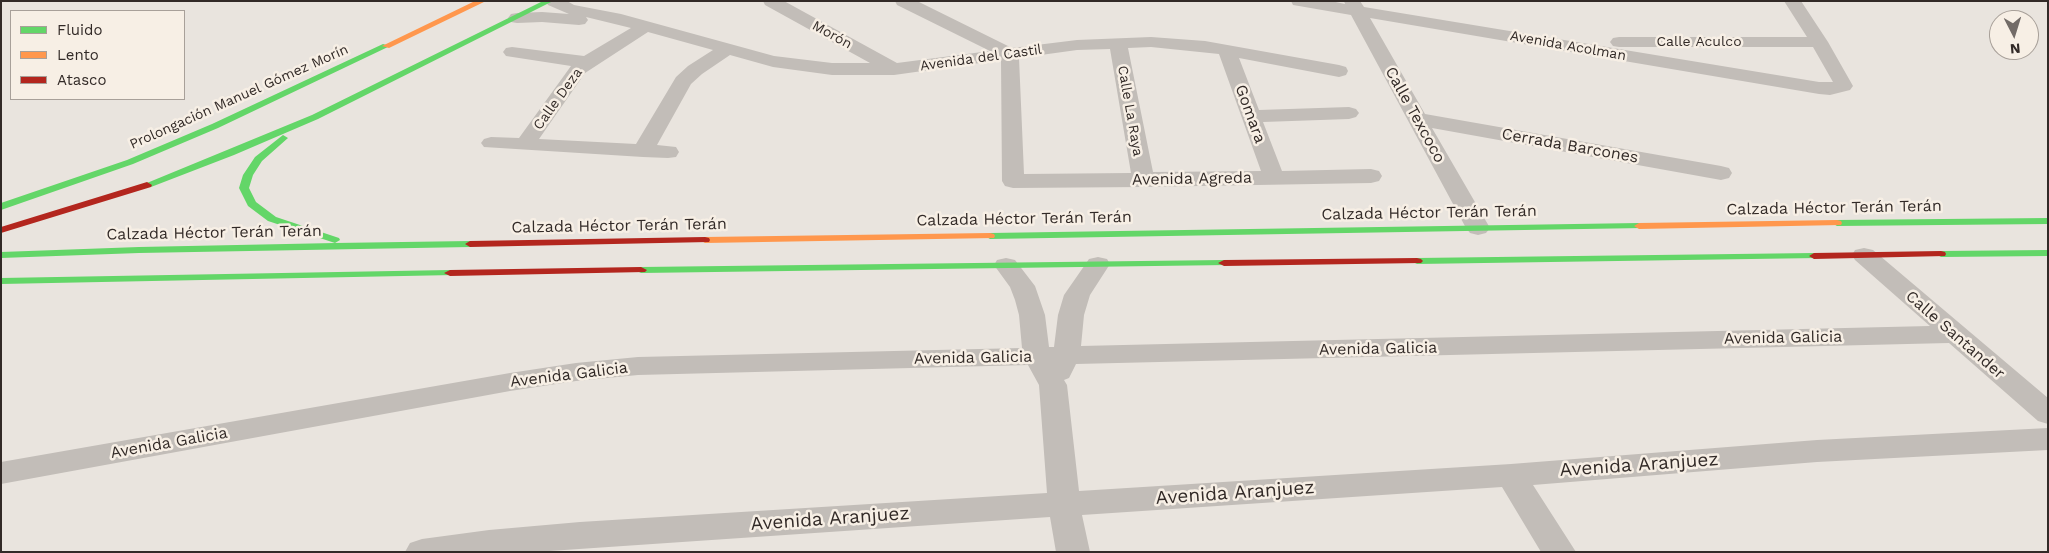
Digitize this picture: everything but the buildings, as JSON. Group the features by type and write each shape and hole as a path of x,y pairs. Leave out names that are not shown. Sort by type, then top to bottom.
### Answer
{"main road":[{"name":"Prolongación Manuel Gómez Morín","path":"1,207 147,155 215,126 482,1"},
{"path":"1,230 93,203 158,181 315,117 520,11 549,1"},
{"path":"315,117 285,137 258,159 248,175 244,188 252,204 272,219 361,247"},
{"name":"Calzada Héctor Terán Terán","path":"1,255 139,250 1219,232 2048,221"},
{"path":"1620,226 1622,239"},
{"path":"1122,246 1219,232"},
{"path":"1410,260 1468,249"},
{"path":"1,281 1006,265 2048,252"},
{"path":"950,266 961,256"}],"street":[{"name":"Avenida del Castil","path":"554,1 569,10 606,16 727,49 803,66 832,70 894,70 1118,42 1177,43 1227,50 1339,71"},
{"name":"Morón","path":"770,1 894,70"},
{"path":"903,1 1010,54"},
{"name":"Avenida Acolman","path":"1299,1 1355,6 1549,42 1819,88 1838,88 1843,86 1819,42"},
{"path":"1792,1 1819,42"},
{"name":"Calle Texcoco","path":"1355,6 1478,228"},
{"name":"Avenida del Castil","path":"520,11 542,17 636,24"},
{"name":"Calle Deza","path":"525,144 571,78 586,62 636,24"},
{"name":"Calle La Raya","path":"1118,42 1143,180"},
{"name":"Calle Aculco","path":"1549,42 1819,42"},
{"path":"643,151 683,81 695,70 727,49"},
{"name":"Gomara","path":"1227,50 1274,178"},
{"path":"512,52 586,62"},
{"name":"Avenida Agreda","path":"1010,54 1013,182 1371,176"},
{"path":"1250,116 1349,113"},
{"name":"Cerrada Barcones","path":"1419,120 1721,173"},
{"path":"492,143 668,152"},
{"name":"Calle Santander","path":"1864,255 1953,334 2048,414"},
{"path":"1053,385 1066,357 1071,315 1077,295 1098,264"},
{"path":"1006,265 1022,286 1028,300 1032,315 1037,357 1053,385 1064,503 1073,552"},
{"name":"Avenida Galicia","path":"1,473 510,382 576,372 648,365 1066,357 1953,334"},
{"name":"Avenida Aranjuez","path":"422,552 488,543 580,536 1512,475 1817,451 2048,439"},
{"path":"1512,475 1559,552"}],"traffic: fast":[{"path":"147,185 231,153 315,117 549,1"},
{"path":"1,207 130,162 215,126 386,46"},
{"path":"283,138 258,159 248,175 244,188 252,204 272,219 335,240"},
{"path":"1837,223 2048,221"},
{"path":"990,236 1639,226"},
{"path":"1,255 139,250 470,244"},
{"path":"1941,254 2048,253"},
{"path":"1417,261 1814,256"},
{"path":"641,270 1224,263"},
{"path":"1,281 450,273"}],"traffic: slow":[{"path":"386,46 482,1"},
{"path":"1639,226 1837,223"},
{"path":"705,240 990,236"}],"traffic: jam":[{"path":"1,230 147,185"},
{"path":"470,244 705,240"},
{"path":"1814,256 1941,254"},
{"path":"1224,263 1417,261"},
{"path":"450,273 641,270"}]}
